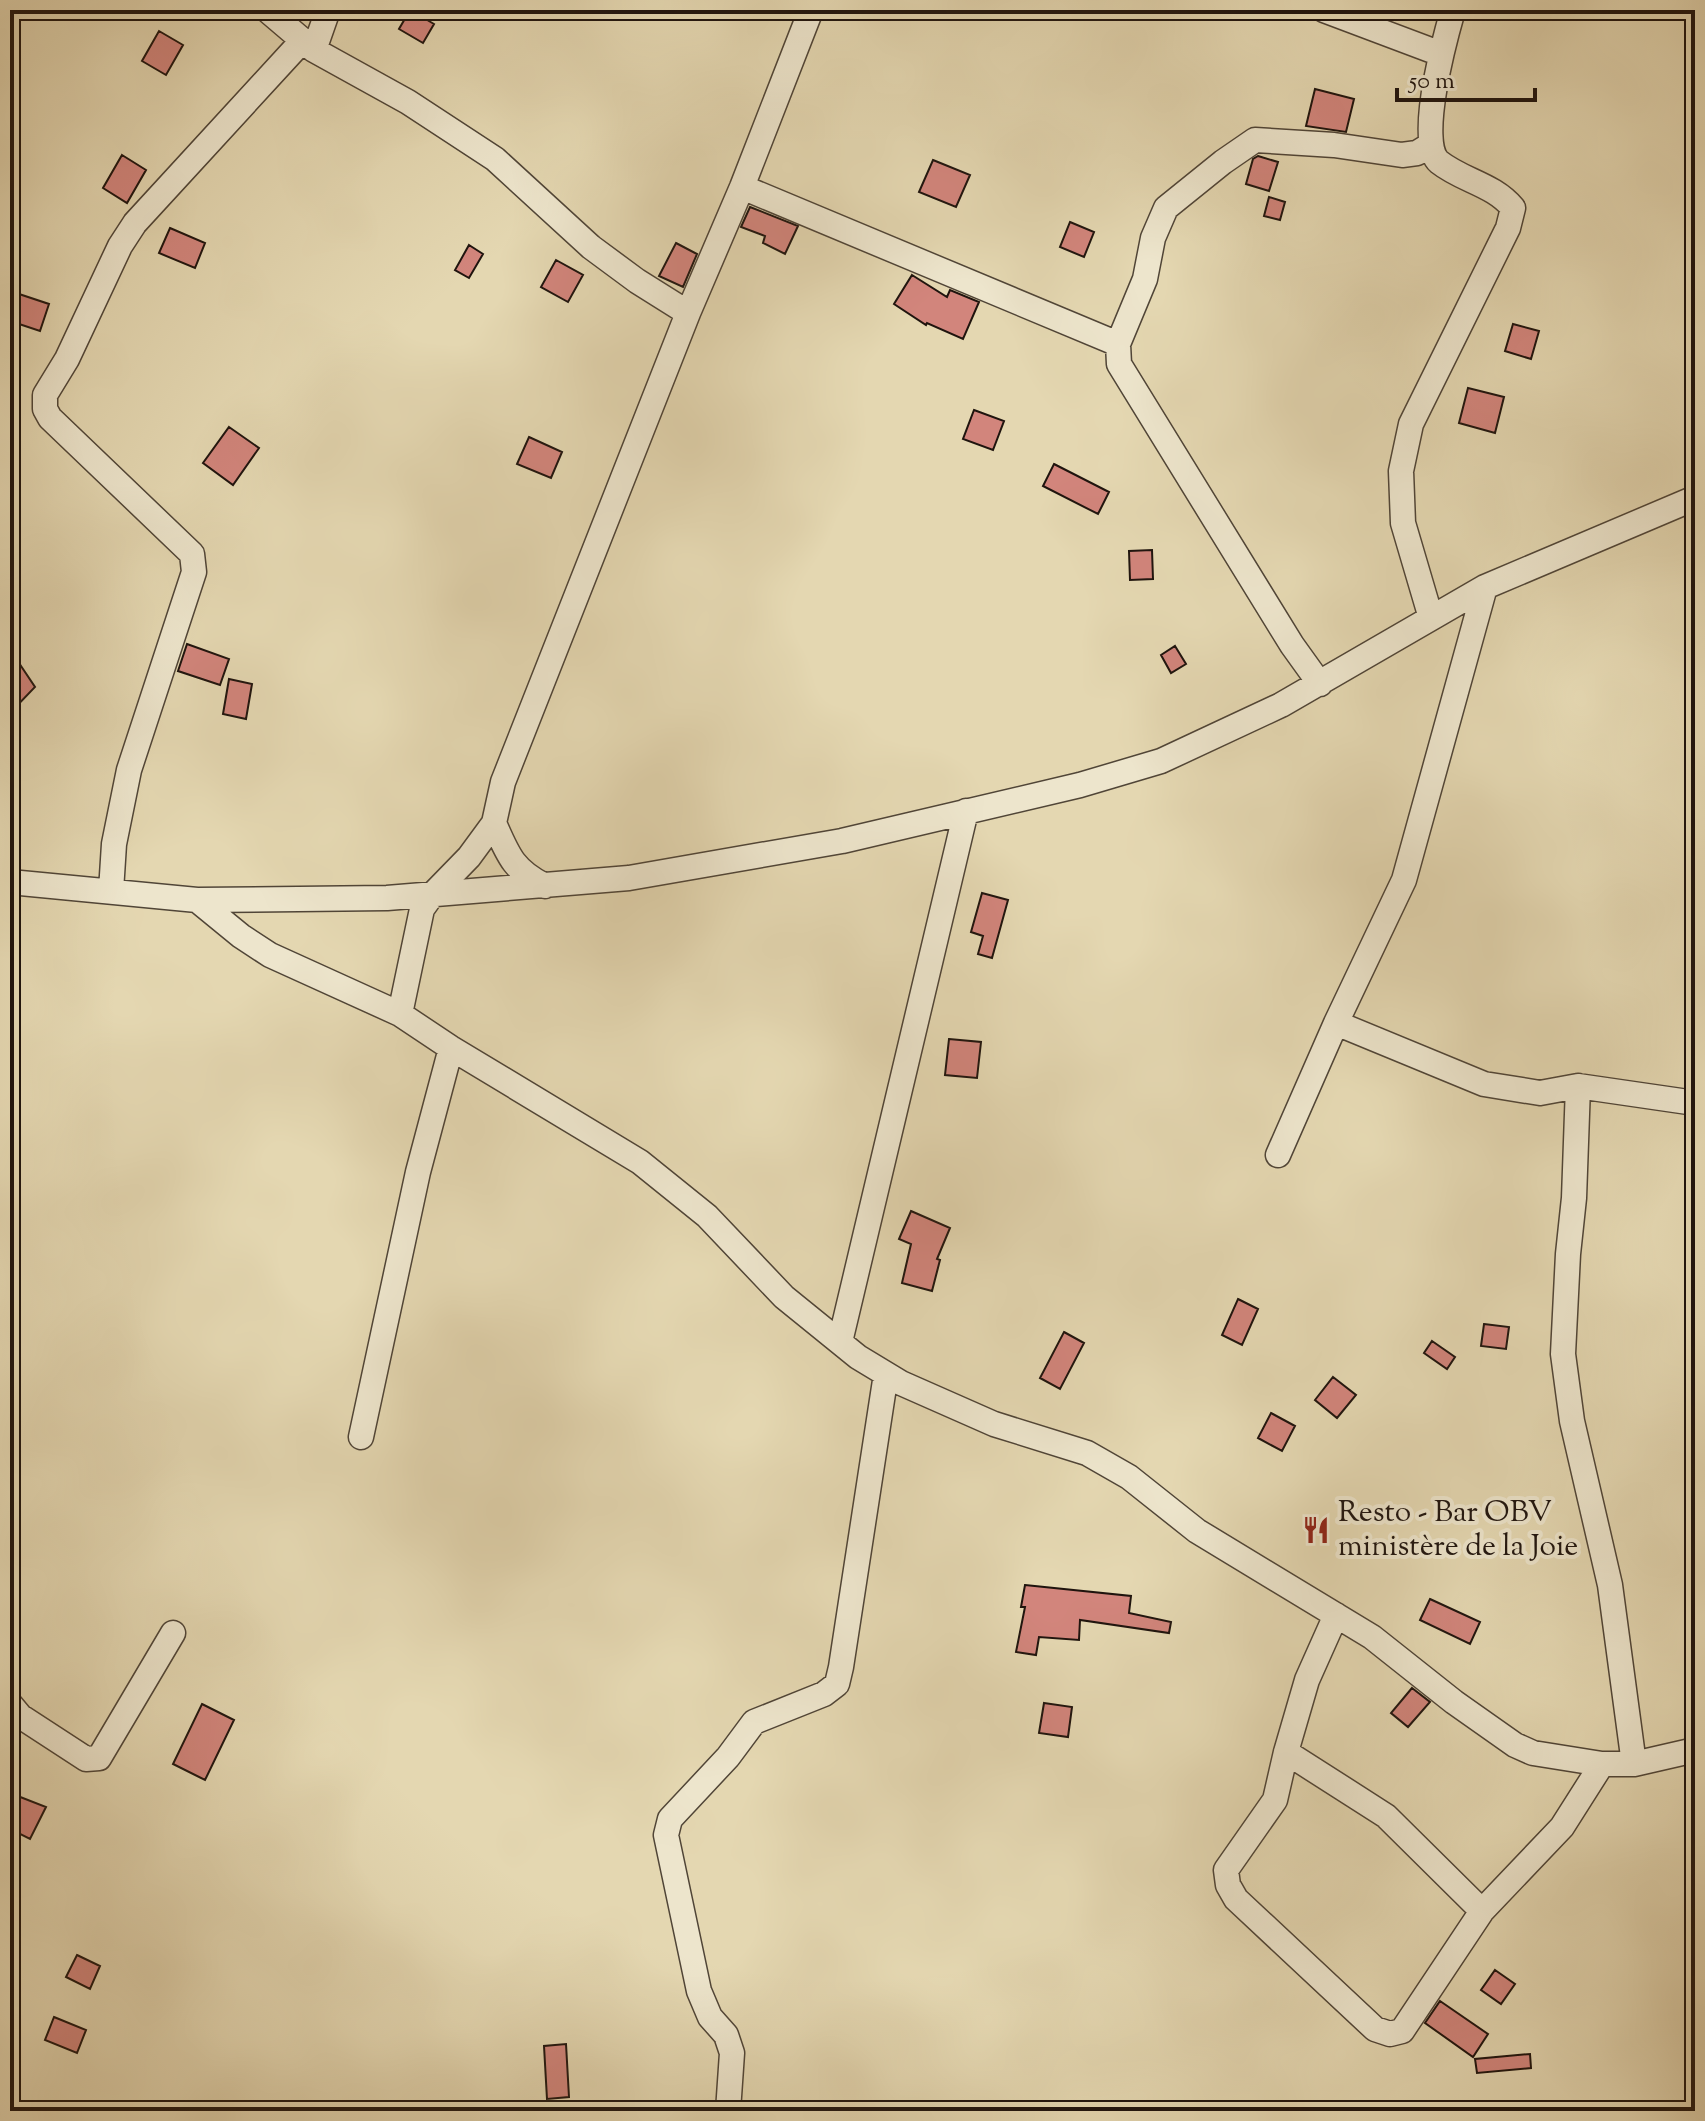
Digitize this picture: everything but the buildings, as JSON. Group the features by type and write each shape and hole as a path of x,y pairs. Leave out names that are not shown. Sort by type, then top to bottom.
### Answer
{"street":[{"path":"267,10 308,45 408,102 495,159 591,247 688,313"},
{"path":"111,891 114,844 129,770 194,572 194,563 192,554 50,418 45,409 45,395 67,359 120,246 135,223 308,45 328,10"},
{"path":"400,1014 422,909 469,857 494,823 503,782 811,10"},
{"path":"1324,10 1441,54"},
{"path":"1431,618 1403,523 1401,471 1411,424 1508,228 1513,208 1502,195 1437,161 1430,145 1441,54 1453,10"},
{"path":"1320,684 1292,645 1119,364 1118,344 1145,279 1153,238 1166,208 1193,184 1255,140 1334,145 1402,155 1417,153 1430,145"},
{"path":"742,187 1118,344"},
{"path":"10,882 197,900 387,898 629,878 827,844 1080,785 1161,761 1320,684 1485,587 1695,498"},
{"path":"1278,1155 1404,880 1485,587"},
{"path":"840,1342 966,811"},
{"path":"494,823 510,860 524,875 545,886"},
{"path":"197,900 270,955 400,1014 640,1162 707,1216 784,1297 886,1374 994,1424 1087,1453 1129,1477 1197,1531 1372,1637 1454,1702 1515,1745 1533,1753 1602,1764 1634,1764 1695,1750"},
{"path":"1336,1023 1484,1084 1540,1093 1578,1086 1695,1103"},
{"path":"361,1437 418,1172 451,1048"},
{"path":"1578,1086 1563,1354 1572,1421 1610,1585 1634,1764"},
{"path":"728,2111 732,2053 726,2035 710,2017 699,1991 666,1835 670,1819 728,1757 754,1722 824,1694 837,1684 886,1374"},
{"path":"1336,1615 1307,1680 1275,1800 1226,1870 1228,1885 1236,1899 1375,2029 1390,2034 1402,2031 1482,1911 1562,1827 1602,1764"},
{"path":"10,1704 20,1716 86,1759 99,1758 173,1633"},
{"path":"1286,1752 1386,1816 1482,1911"}],"place":[{"name":"Resto - Bar OBV ministère de la Joie","path":"1316,1530"}]}
